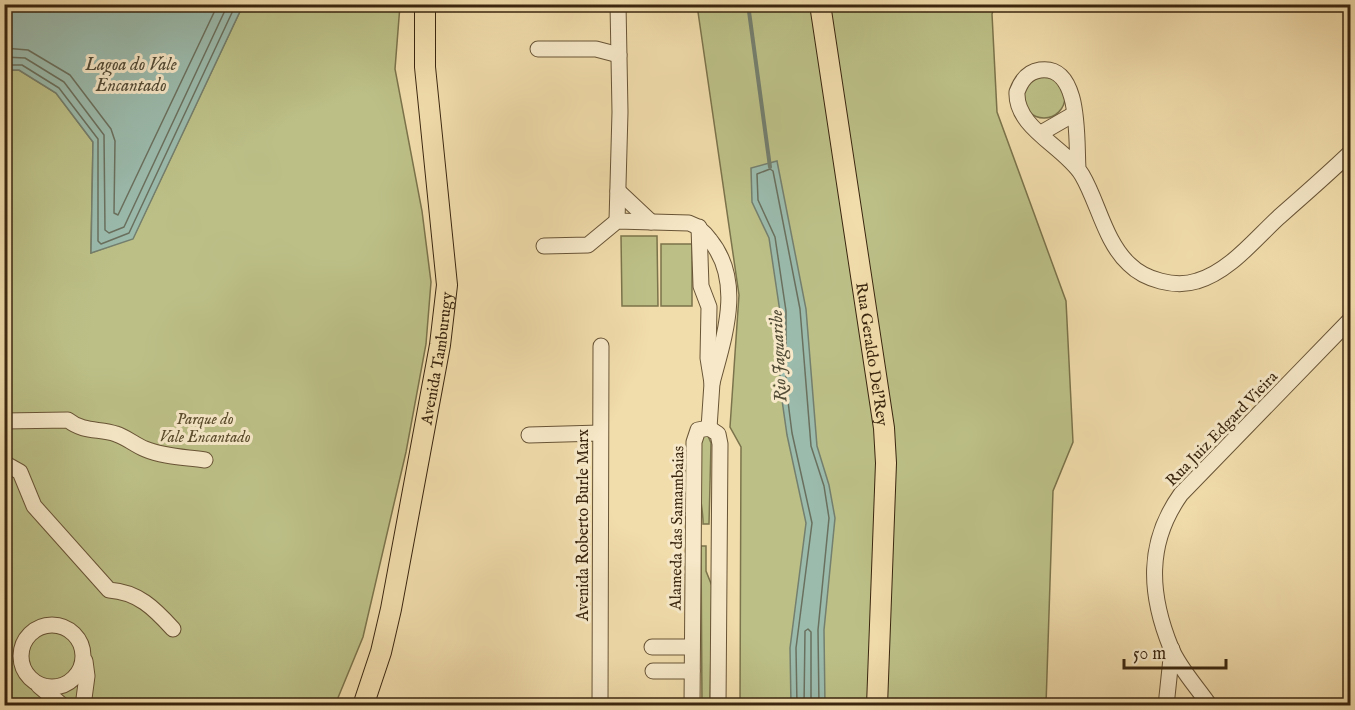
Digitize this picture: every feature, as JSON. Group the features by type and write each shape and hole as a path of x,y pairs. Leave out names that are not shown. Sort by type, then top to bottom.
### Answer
{"main road":[{"name":"Avenida Tamburugy","path":"363,705 381,652 391,609 444,314 446,261 431,138 425,67 424,4"},
{"name":"Rua Geraldo Del'Rey","path":"820,4 884,428 886,463 877,705"}],"street":[{"path":"617,221 618,4"},
{"path":"538,49 596,50 619,55"},
{"path":"1078,168 1041,134 1020,110 1017,101 1021,82 1028,74 1039,70 1051,70 1060,74 1071,90 1078,168 1118,251 1129,264 1159,281 1179,283 1196,281 1231,262 1350,153"},
{"path":"1041,134 1074,114"},
{"path":"618,191 651,222"},
{"path":"544,246 588,245 617,221 689,223 699,227 721,256 729,281 728,300 723,341 712,383 709,428 718,434 720,440 718,705"},
{"path":"699,227 701,286 709,308 708,358 712,383"},
{"path":"706,300 728,300"},
{"name":"Rua Juiz Edgard Vieira","path":"1210,705 1172,649 1153,574 1160,530 1168,512 1194,480 1350,320"},
{"name":"Avenida Roberto Burle Marx","path":"600,705 601,345"},
{"path":"4,421 68,420 74,425 97,432 115,433 147,450 166,456 205,460"},
{"name":"Alameda das Samambaias","path":"692,705 695,435 698,430 709,428"},
{"path":"529,435 600,433"},
{"path":"4,463 20,472 34,506 109,590 126,591 151,605 173,630"},
{"path":"694,535 719,536"},
{"path":"63,705 25,673 20,651 31,632 41,627 52,625 73,633 83,652 87,676 83,705"},
{"path":"652,647 692,647"},
{"name":"Rua Juiz Edgard Vieira","path":"1166,705 1172,649"},
{"path":"32,681 43,686 56,687 67,683 77,675 82,664 83,652"},
{"path":"653,671 692,671"}],"green space":[{"name":"Parque do Vale Encantado","path":"305,4 400,5 395,69 422,211 431,282 426,344 406,452 363,637 335,705 5,706 5,70 19,70 56,93 93,142 91,253 133,238 243,5 282,7"},
{"path":"697,5 995,5 992,14 997,112 1066,301 1073,442 1053,491 1046,705 740,705 741,447 730,427 739,295"},
{"path":"1044,76 1059,82 1065,97 1059,112 1044,118 1029,112 1023,97 1029,82"},
{"path":"621,236 657,236 658,306 622,306"},
{"path":"661,244 692,244 692,306 661,306"},
{"path":"704,435 708,436 711,443 709,524 703,524 696,466 699,444"},
{"path":"701,546 706,546 706,571 712,586 710,705 702,705"}],"water":[{"name":"Lagoa do Vale Encantado","path":"5,4 243,5 133,239 91,253 93,142 56,93 19,70 5,70"},
{"path":"777,161 806,309 817,446 829,485 835,518 824,630 825,705 791,705 790,648 806,523 787,435 780,386 780,312 769,238 752,202 751,168"}],"waterway":[{"name":"Rio Jaguaribe","path":"748,4 770,167"}]}
